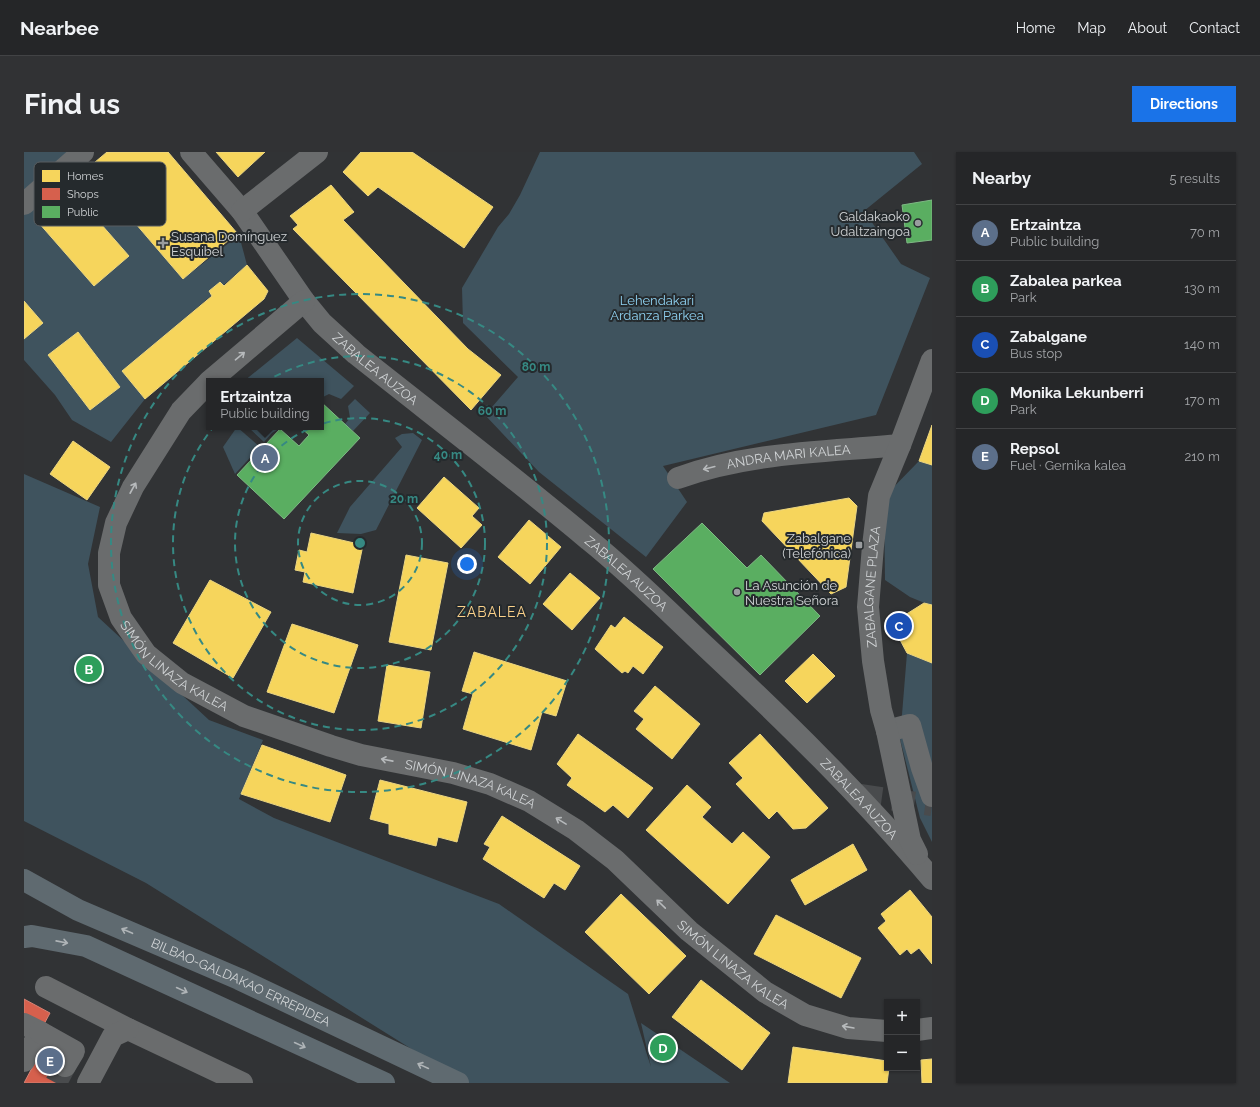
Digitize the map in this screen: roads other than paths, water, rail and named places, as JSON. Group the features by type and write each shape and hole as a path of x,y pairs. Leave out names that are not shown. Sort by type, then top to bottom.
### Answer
{"highway":[{"name":"BILBAO-GALDAKAO ERREPIDEA","path":"24,880 78,910 239,979 458,1083"},
{"path":"24,936 32,936 86,946 384,1083"}],"street":[{"path":"72,162 83,152"},
{"name":"ZABALEA AUZOA","path":"191,152 242,211 304,301 322,322 356,354 590,540 634,579 762,700 879,819 928,875"},
{"path":"242,211 308,154"},
{"path":"24,204 34,195"},
{"path":"215,378 304,301"},
{"name":"ZABALGANE PLAZA","path":"928,875 910,840 887,731 881,710 872,661 868,607 879,496 932,360"},
{"name":"SIMÓN LINAZA KALEA","path":"206,386 181,412 133,487 116,523 108,553 109,585 121,618 146,654 182,683 244,716 362,755 453,773 490,784 529,801 576,830 616,860 689,932 765,992 805,1015 848,1028 884,1031"},
{"name":"ANDRA MARI KALEA","path":"678,478 712,467 734,462 803,453 900,445"},
{"path":"887,731 910,725 922,768 932,796"},
{"path":"46,987 128,1029 242,1083"},
{"path":"24,1061 32,1028 74,1051 65,1066"},
{"path":"920,1030 932,1028"},
{"path":"88,1083 113,1036 128,1029"}],"tunnel":[{"path":"860,795 932,805"},
{"path":"56,1083 65,1066"}],"place":[{"name":"Galdakaoko Udaltzaingoa","path":"918,223"},
{"name":"Susana Domínguez Esquibel","path":"163,243"},
{"name":"Ertzaintza","path":"265,458"},
{"name":"Zabalgane (Telefónica)","path":"859,545"},
{"name":"La Asunción de Nuestra Señora","path":"737,592"},
{"name":"Zabalgane","path":"899,626"},
{"name":"Zabalea parkea","path":"89,669"},
{"name":"Monika Lekunberri","path":"663,1048"},
{"name":"Repsol","path":"50,1061"}],"district":[{"name":"ZABALEA","path":"492,612"}],"park label":[{"name":"Lehendakari Ardanza Parkea","path":"657,308"}]}
